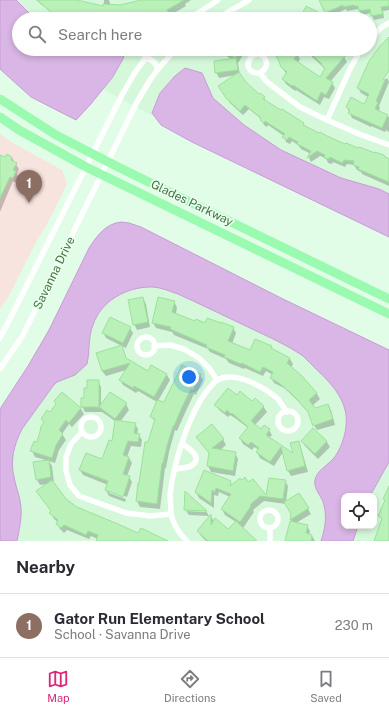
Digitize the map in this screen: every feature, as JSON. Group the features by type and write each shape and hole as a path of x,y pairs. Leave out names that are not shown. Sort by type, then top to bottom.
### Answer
{"main road":[{"name":"Glades Parkway","path":"0,99 56,135 389,299"},
{"name":"Glades Parkway","path":"0,117 19,130 86,167 389,314"}],"street":[{"path":"200,12 218,0"},
{"path":"228,12 249,0"},
{"path":"377,32 389,22"},
{"name":"Savanna Drive","path":"0,338 130,81 146,56"},
{"name":"Savanna Drive","path":"0,369 23,335 137,102 150,80 170,56"},
{"path":"327,120 357,56"},
{"path":"144,59 150,59 155,63 158,69"},
{"path":"260,73 267,82 300,107 359,134 389,145"},
{"path":"154,346 170,345 184,349 199,358 209,368 217,380"},
{"path":"187,541 182,537 171,514 170,495 182,444 198,404 208,389 217,380 229,377 242,378 260,387 278,400 287,412"},
{"path":"82,432 71,444 66,457 66,471 70,485 79,496 126,513 150,516 171,514"},
{"path":"175,469 187,468 195,462 196,458 191,449 182,444"},
{"path":"270,528 270,541"}],"shaded area":[{"path":"0,0 389,0 389,229 180,130 39,56 377,56 377,12 12,12"},
{"path":"0,0 16,0 28,12 12,12 12,56 124,56 112,78 76,120 31,97 0,69"},
{"path":"185,68 202,73 213,98 244,125 281,150 341,178 379,189 389,194 389,237 192,142 161,125 152,113 160,93 175,76"},
{"path":"0,134 11,142 62,170 67,184 10,294 0,309"},
{"path":"115,223 129,223 141,227 281,298 389,350 389,462 372,493 341,493 341,529 357,529 353,541 321,541 325,514 323,502 315,486 315,480 320,471 338,452 346,426 345,409 333,387 303,356 284,345 178,294 161,288 151,287 124,293 108,302 97,316 91,330 87,364 75,375 57,382 53,386 22,429 15,447 12,465 21,507 21,520 17,541 0,541 0,409 49,330 89,248 98,235 110,225"},
{"path":"151,263 389,388 389,541 17,541 21,524 16,485 12,468 18,437 105,304 114,298"}],"building":[{"path":"37,0 77,0 103,6 103,4 120,5 141,0 184,0 167,10 168,12 51,12"},
{"path":"319,0 389,0 389,6 381,7 383,14 377,15 377,12 370,12 370,9 359,11 358,6 354,5 343,7 343,5 325,12"},
{"path":"306,6 318,12 303,12"},
{"path":"389,37 389,71 383,79 385,80 376,101 378,102 375,109 388,115 382,128 348,113 350,110 346,107 351,97 364,104 369,94 357,88 369,61 373,56 377,56 377,50"},
{"path":"276,56 296,56 294,59 320,77 325,68 313,56 345,56 326,78 333,82 326,95 321,92 317,101 282,79 287,72 281,67"},
{"path":"236,58 238,70 215,73 214,61"},
{"path":"239,72 246,82 259,94 260,93 265,97 263,99 304,123 303,125 345,144 346,143 384,155 389,159 389,182 358,169 359,167 353,165 354,161 344,160 342,163 330,157 329,159 324,158 325,155 317,151 307,158 311,151 297,144 298,142 289,137 287,140 282,137 285,134 265,121 264,123 260,120 261,118 245,105 240,111 226,98 218,86"},
{"path":"7,154 12,157 11,160 17,163 13,170 16,171 13,178 10,177 0,198 0,155 5,157"},
{"path":"143,297 148,322 133,325 128,300"},
{"path":"158,297 175,301 172,312 195,321 196,319 205,323 207,318 234,327 228,341 250,350 255,339 272,346 271,348 290,358 287,363 302,376 317,393 309,400 315,408 328,404 333,419 313,426 308,412 293,395 279,383 270,378 273,372 263,367 260,372 242,363 241,364 224,357 225,355 206,347 207,345 170,329 171,327 152,323"},
{"path":"110,317 131,327 123,343 102,333"},
{"path":"122,345 126,358 148,371 151,365 167,374 154,397 119,380 130,363 102,371 96,353"},
{"path":"182,365 201,374 193,390 191,389 173,426 162,463 157,504 136,501 145,442 148,442 155,419 150,417 157,400 164,402"},
{"path":"87,380 99,380 99,407 81,407 81,398 84,398 84,388 87,388"},
{"path":"228,388 237,395 240,391 252,401 255,398 264,406 251,421 261,429 264,425 270,429 266,435 293,453 290,443 299,441 305,466 287,471 281,447 270,462 256,452 259,448 251,442 248,445 239,438 248,427 232,413 231,414 227,410 225,413 214,405"},
{"path":"62,392 81,408 69,423 66,420 59,430 63,434 56,445 52,458 30,451 34,441 37,442 40,428 44,422 41,419 47,410 50,412 56,404 54,401"},
{"path":"110,392 127,403 115,419 99,407"},
{"path":"115,420 136,423 134,433 140,434 138,442 128,441 123,455 129,457 123,474 130,476 123,497 105,490 108,481 79,470 86,453 102,459 109,440 112,441"},
{"path":"212,424 224,439 212,448 236,452 233,471 207,466 209,453 196,437"},
{"path":"313,428 327,441 315,454 301,441"},
{"path":"49,460 51,477 36,480 33,462"},
{"path":"204,470 231,481 230,486 240,478 242,480 245,477 248,482 253,479 266,495 269,478 286,480 283,499 260,496 250,505 251,506 240,522 221,509 231,494 216,488 215,492 212,490 211,503 195,492"},
{"path":"52,480 66,499 77,507 138,533 141,528 168,541 96,541 98,535 88,531 86,535 64,525 61,528 56,524 58,520 49,513 51,511 36,491"},
{"path":"389,486 389,541 374,541 382,518 378,516"},
{"path":"185,491 207,511 184,510"},
{"path":"299,493 309,508 290,520 291,514 284,502"},
{"path":"211,514 211,525 215,518 228,529 236,521 257,541 208,541 197,531"},
{"path":"290,521 308,525 306,533 312,535 311,541 285,541"}],"place":[{"name":"Gator Run Elementary School","path":"29,203"}]}
